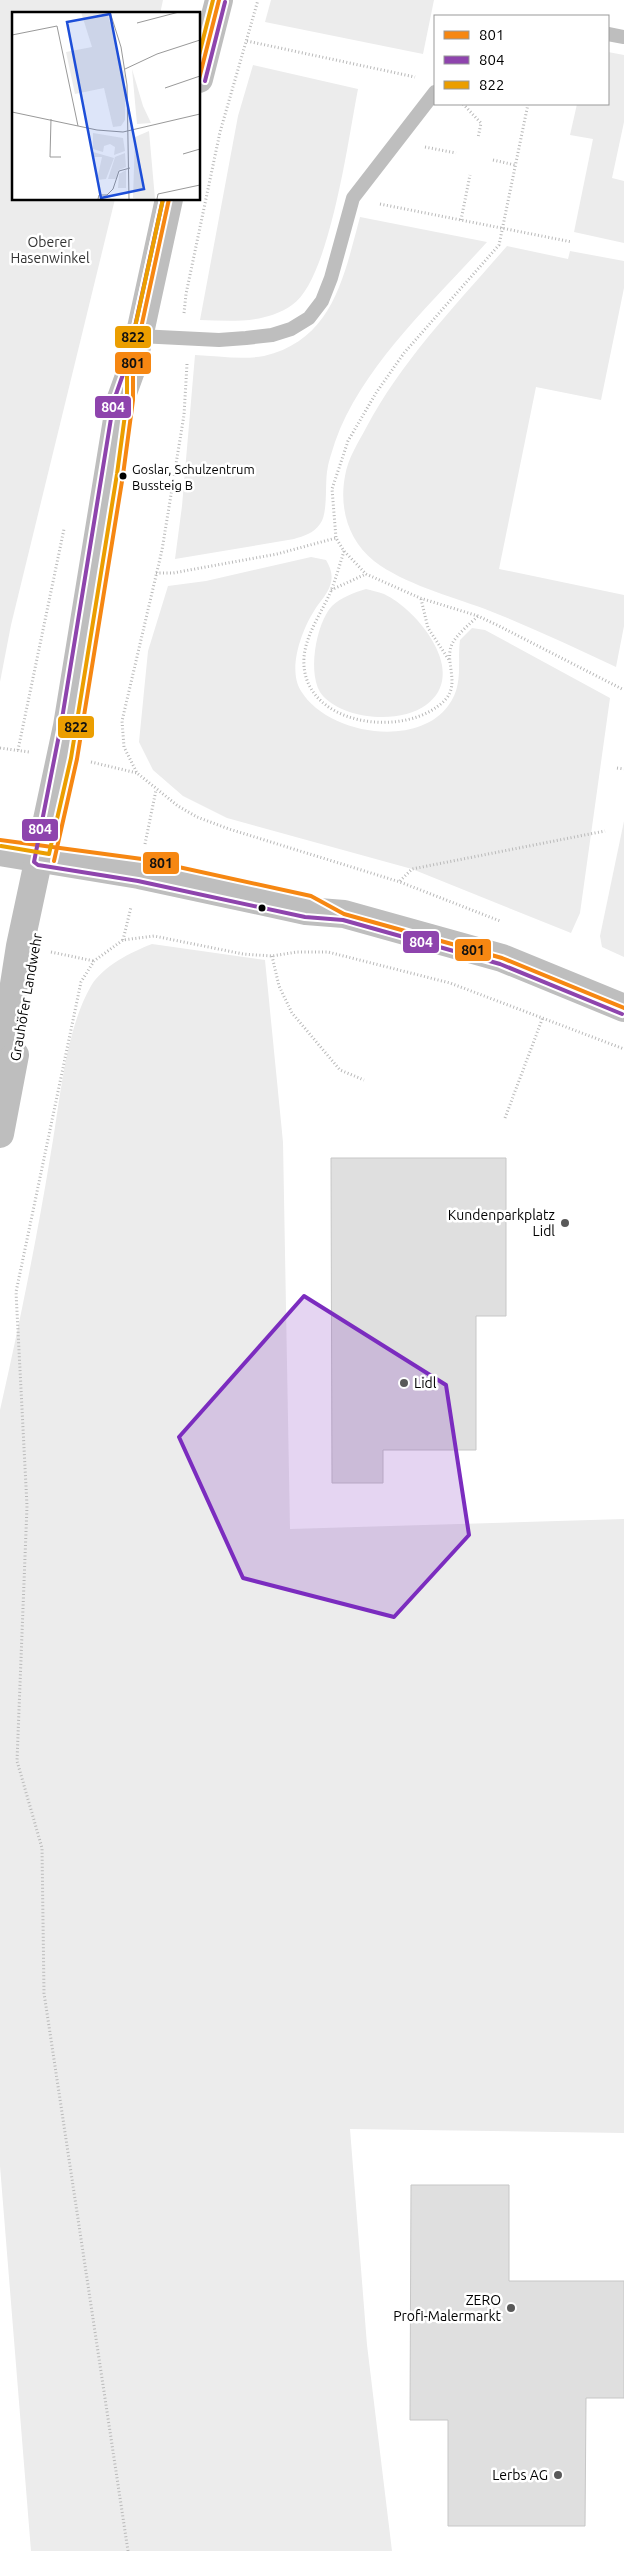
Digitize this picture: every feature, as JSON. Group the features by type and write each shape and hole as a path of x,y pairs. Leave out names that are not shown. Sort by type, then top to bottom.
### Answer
{"street":[{"path":"200,75 218,0"},
{"path":"48,853 68,717 120,401 133,365 169,200"},
{"path":"48,853 77,759 131,418 133,365"},
{"path":"0,840 139,875 306,911 344,914 502,958 624,1008"},
{"path":"0,852 48,853"},
{"name":"Grauhöfer Landwehr","path":"0,1074 20,946 48,853"},
{"name":"Grauhöfer Landwehr","path":"0,1134 6,1109 48,853"}],"lane":[{"path":"609,34 624,37"},
{"path":"139,336 218,340 272,335 290,329 309,318 322,301 331,278 353,198 434,93"}],"path":[{"path":"258,0 220,132 186,294 183,339 187,368 184,415 156,573 122,720 124,747 137,773 178,806 197,816 229,829 400,882 508,925"},
{"path":"247,41 417,77"},
{"path":"464,105 481,123 478,138"},
{"path":"528,105 499,245 404,353 376,393 348,441 332,489 336,538 344,551 366,574 420,598 478,616 624,690"},
{"path":"440,150 456,153"},
{"path":"493,160 516,165"},
{"path":"461,220 470,175"},
{"path":"353,198 572,242"},
{"path":"156,573 172,573 277,554 336,538"},
{"path":"344,551 331,590 312,629 304,657 306,679 318,701 339,714 382,723 409,720 428,712 446,698 453,683 449,660 452,644 478,616"},
{"path":"331,590 366,574"},
{"path":"420,598 428,628 449,660"},
{"path":"77,759 137,773"},
{"path":"617,768 624,769"},
{"path":"400,882 412,869 606,831"},
{"path":"128,2551 44,1993 42,1848 17,1761 27,1506 16,1292 81,982 94,961 123,940 154,936 243,954 272,956 297,952 328,952 375,962 450,983 624,1049"},
{"path":"272,956 279,986 292,1013 340,1070 364,1080"},
{"path":"504,1118 542,1017"}],"highlighted area":[{"path":"304,1296 446,1385 469,1535 394,1617 243,1578 179,1437"}],"green space":[{"name":"Oberer Hasenwinkel","path":"0,0 163,0 160,12 12,12 12,200 115,200 11,625 0,682"},
{"path":"271,0 434,0 423,54 265,22"},
{"path":"609,52 624,55 624,122 612,178 624,181 624,243 574,232 593,139 570,135 577,105 609,105"},
{"path":"253,65 358,89 343,171 327,238 317,267 305,290 292,305 271,316 248,320 200,320 238,116"},
{"path":"360,217 487,242 401,336 363,387 347,414 330,457 326,478 324,514 318,527 308,534 294,539 175,559 182,506 195,355 239,358 264,356 287,348 306,336 320,321 332,303 341,283"},
{"path":"507,246 568,259 570,251 624,261 624,288 601,400 536,387 499,569 624,595 624,626 616,667 518,622 428,589 399,576 374,561 365,553 348,523 343,500 346,469 380,403 431,333"},
{"path":"311,557 326,560 332,579 328,590 305,628 298,650 295,672 301,691 313,706 330,718 350,726 372,731 394,731 415,728 434,719 448,706 453,698 459,674 460,640 472,628 485,630 610,698 580,913 571,933 412,869 227,818 183,796 153,770 139,742 148,651 168,586 206,581"},
{"path":"366,589 384,594 411,614 424,628 441,660 443,677 438,692 426,705 415,711 388,717 373,717 359,714 333,704 323,696 318,687 314,664 315,650 321,625 326,614 340,600"},
{"path":"624,821 624,957 602,947 600,936"},
{"path":"152,944 265,960 283,1142 290,1529 624,1519 624,2133 350,2129 367,2345 392,2551 31,2551 0,2166 0,1410 33,1253 64,1070 75,1025 82,1005 96,979 118,960"}],"building":[{"name":"Lidl","path":"331,1158 506,1158 506,1316 476,1316 476,1450 383,1450 383,1483 332,1483"},
{"path":"411,2185 509,2185 509,2281 624,2281 624,2398 586,2398 585,2526 448,2526 448,2420 410,2420"}],"transit line":[{"name":"822","path":"200,51 213,0"},
{"name":"801","path":"200,75 219,0"},
{"name":"804","path":"205,81 225,2"},
{"name":"804","path":"163,200 127,363 114,400 61,725 34,862 38,865 138,881 305,917 343,920 500,964 622,1014"},
{"name":"822","path":"1,846 49,854 71,758 117,474 127,400 127,364 163,200"},
{"name":"801","path":"54,861 77,759 123,475 133,400 133,365 169,200"},
{"name":"801","path":"0,840 142,859 311,896 344,914 502,958 624,1008"}],"place":[{"name":"Goslar, Schulzentrum Bussteig B","path":"123,476"},
{"name":"Kundenparkplatz Lidl","path":"565,1223"},
{"name":"Lidl","path":"404,1383"},
{"name":"ZERO Profi-Malermarkt","path":"511,2308"},
{"name":"Lerbs AG","path":"558,2475"}]}
